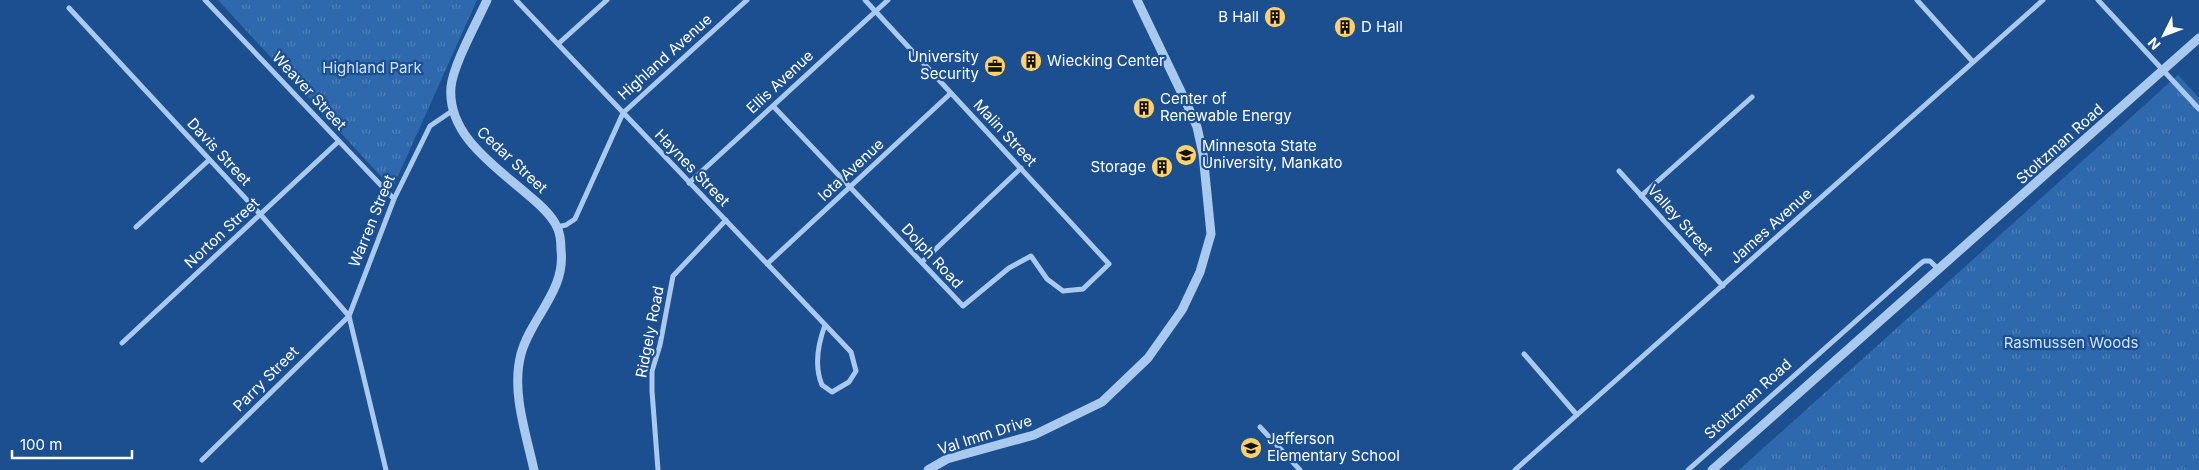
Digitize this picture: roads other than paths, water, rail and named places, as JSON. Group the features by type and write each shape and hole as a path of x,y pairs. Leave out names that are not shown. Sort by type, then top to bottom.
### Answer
{"street":[{"name":"Weaver Street","path":"205,0 394,199"},
{"path":"452,111 451,86 462,54 487,0"},
{"name":"Haynes Street","path":"516,0 851,352 856,371 848,382 832,392 822,386 817,367 820,340 825,325"},
{"path":"558,44 607,0"},
{"name":"Highland Avenue","path":"557,228 575,219 623,113 747,0"},
{"name":"Malin Street","path":"865,0 1109,264 1089,283"},
{"name":"Ellis Avenue","path":"689,182 888,0"},
{"name":"Val Imm Drive","path":"928,470 947,459 1034,435 1102,402 1148,358 1182,310 1200,272 1210,234 1203,154 1197,127 1137,0"},
{"path":"1917,0 1973,62"},
{"name":"James Avenue","path":"1515,470 2043,0"},
{"path":"2098,0 2199,109"},
{"name":"Davis Street","path":"69,8 261,214 348,316"},
{"name":"Stoltzman Road","path":"1712,470 2199,38"},
{"name":"Iota Avenue","path":"767,264 951,93"},
{"path":"1641,196 1752,97"},
{"name":"Dolph Road","path":"773,106 963,306 1009,268 1030,256 1047,279 1063,291 1083,289 1089,283"},
{"name":"Warren Street","path":"348,316 394,199 430,126 452,111"},
{"name":"Cedar Street","path":"452,111 456,122 466,137 490,162 540,204 557,228"},
{"name":"Norton Street","path":"122,343 339,141"},
{"path":"136,227 209,160"},
{"path":"922,262 1020,168"},
{"name":"Valley Street","path":"1619,170 1723,286"},
{"name":"Ridgely Road","path":"658,470 652,371 664,327 673,276 726,220"},
{"path":"534,470 519,398 518,376 521,354 529,333 550,300 559,279 562,251 557,228"},
{"name":"Stoltzman Road","path":"1688,470 1920,264 1924,261 1930,261 1939,270"},
{"path":"348,316 386,470"},
{"name":"Parry Street","path":"202,460 348,316"},
{"path":"1524,354 1577,415"},
{"path":"1260,427 1300,470"}],"place":[{"name":"B Hall","path":"1275,17"},
{"name":"D Hall","path":"1345,27"},
{"name":"Wiecking Center","path":"1031,61"},
{"name":"University Security","path":"995,66"},
{"name":"Center of Renewable Energy","path":"1144,108"},
{"name":"Minnesota State University, Mankato","path":"1186,155"},
{"name":"Storage","path":"1162,167"},
{"name":"Jefferson Elementary School","path":"1251,448"}],"park label":[{"name":"Highland Park","path":"372,68"},
{"name":"Rasmussen Woods","path":"2071,343"}]}
